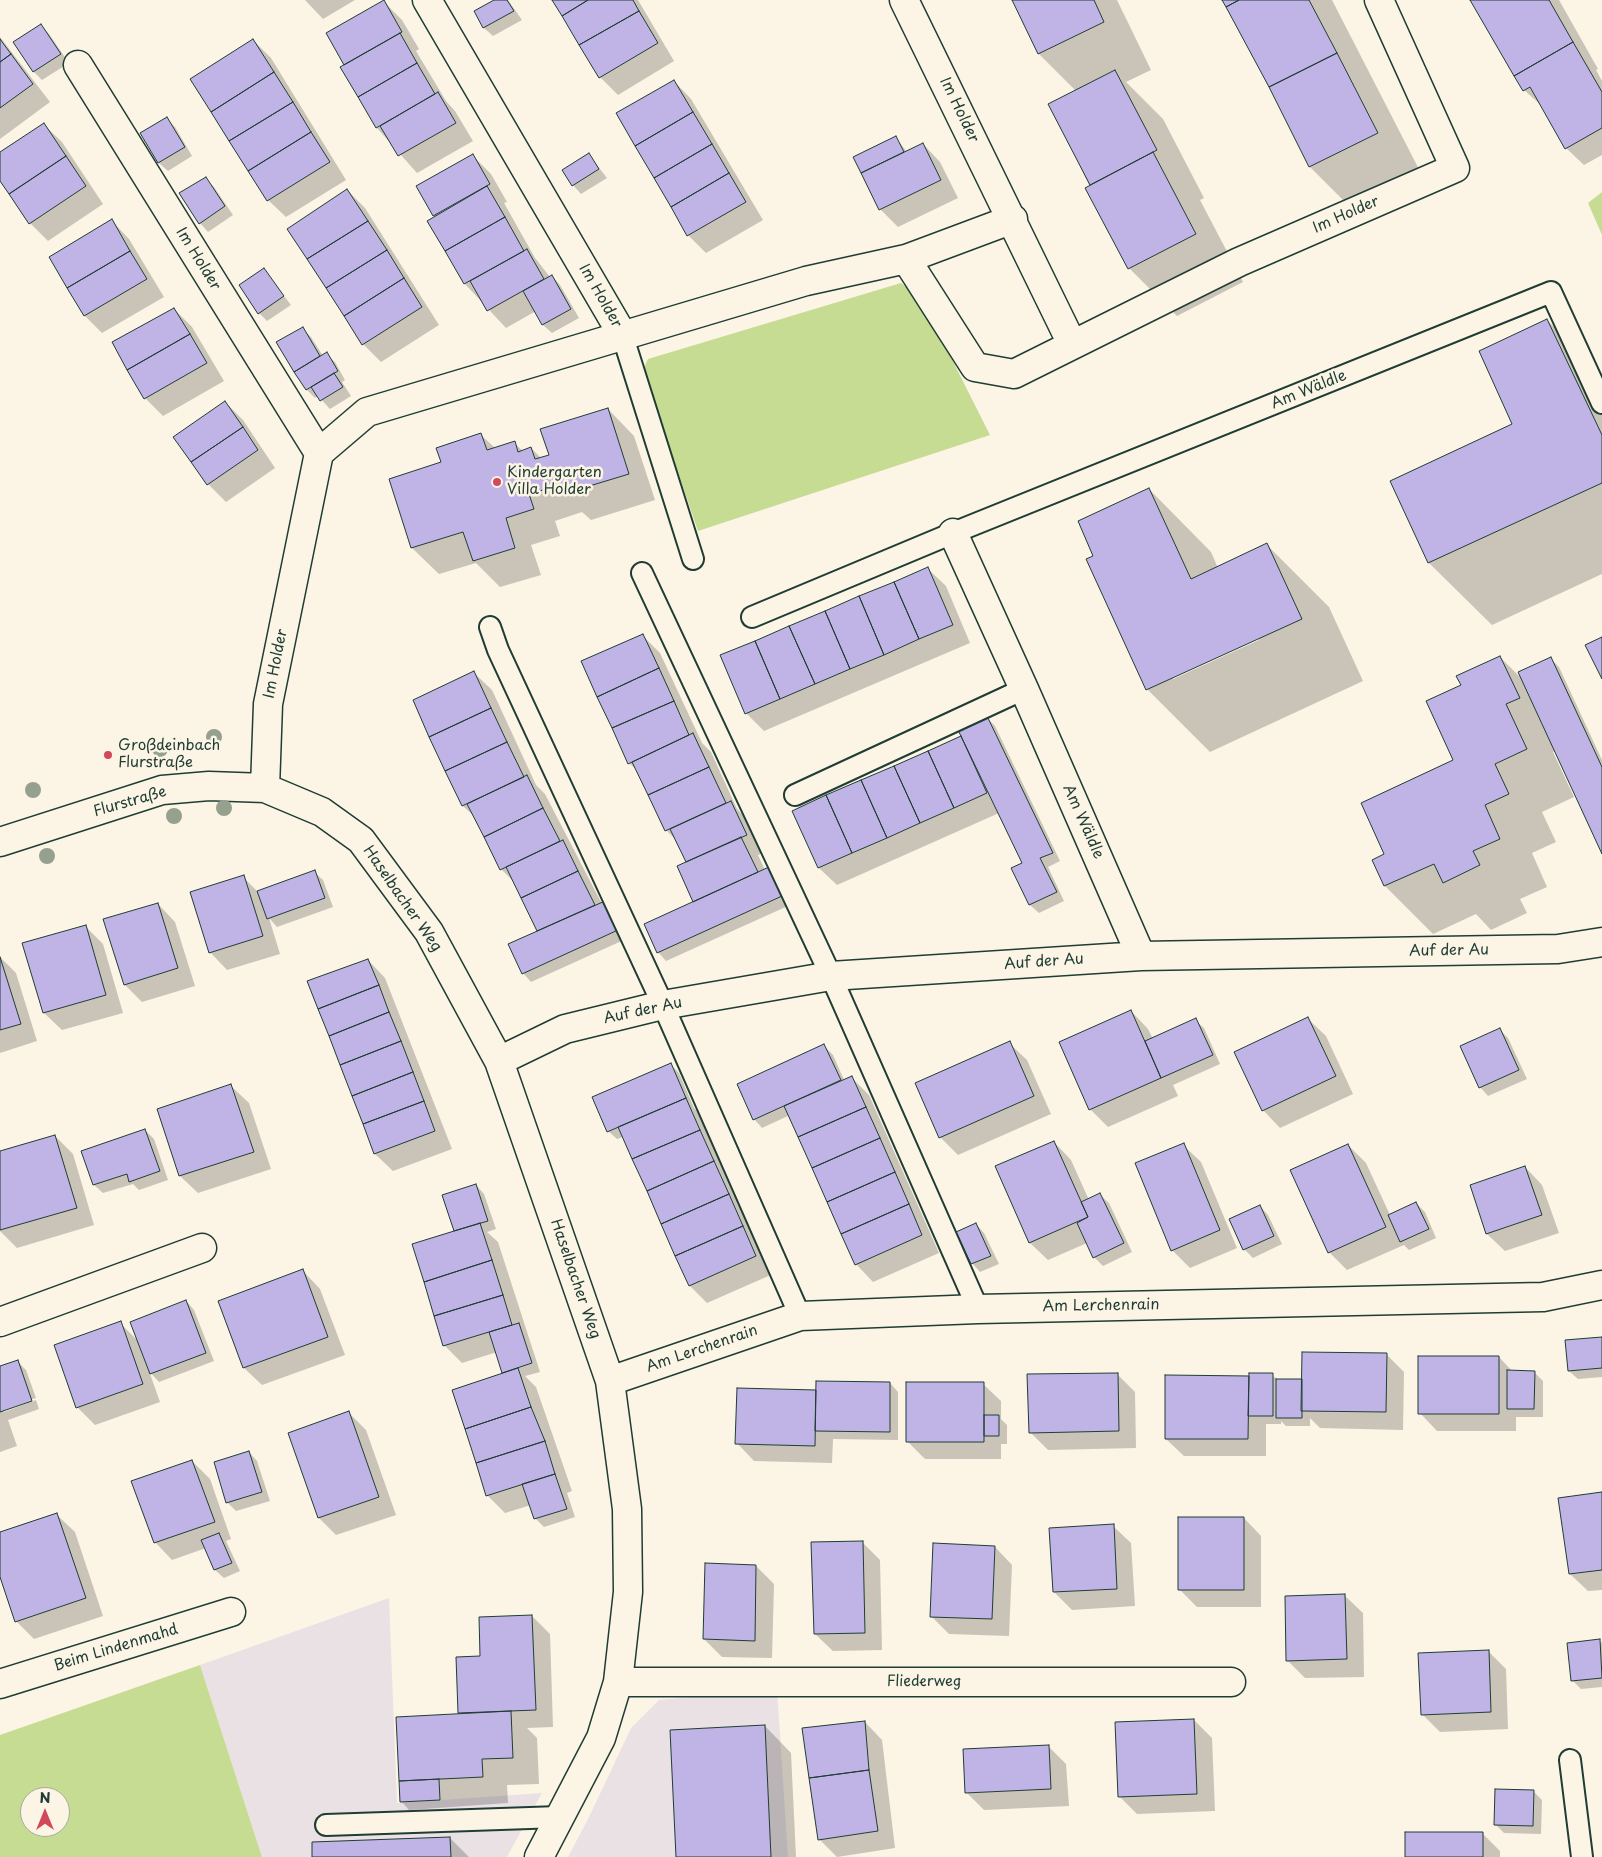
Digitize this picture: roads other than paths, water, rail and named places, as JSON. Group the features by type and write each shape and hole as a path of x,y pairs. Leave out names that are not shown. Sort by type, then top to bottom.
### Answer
{"street":[{"name":"Im Holder","path":"427,0 622,334"},
{"name":"Im Holder","path":"904,0 1013,219 1072,344"},
{"name":"Im Holder","path":"906,259 975,367 1014,374 1239,262 1455,168 1379,0"},
{"name":"Im Holder","path":"78,65 319,453"},
{"name":"Im Holder","path":"265,788 268,704 319,453 368,412 806,280 906,259 1013,219"},
{"name":"Am Wäldle","path":"953,533 1024,689 1141,956"},
{"name":"Flurstraße","path":"1,840 162,790 209,786 265,788"},
{"name":"Haselbacher Weg","path":"265,788 322,812 361,840 429,932 499,1061 610,1381 627,1509 628,1592 618,1682 601,1738 539,1857"},
{"name":"Auf der Au","path":"499,1061 565,1029 663,1005 831,976 1141,956 1558,949 1602,942"},
{"path":"0,1322 202,1248"},
{"name":"Am Lerchenrain","path":"610,1381 800,1316 978,1309 1542,1297 1602,1285"},
{"name":"Beim Lindenmahd","path":"0,1684 231,1612"},
{"name":"Fliederweg","path":"618,1682 1231,1682"}],"lane":[{"name":"Am Wäldle","path":"752,617 953,533 1551,292 1602,403"},
{"path":"622,334 693,559"},
{"path":"642,573 831,976 978,1309"},
{"path":"490,627 506,668 663,1005 800,1316"},
{"path":"796,795 1024,689"},
{"path":"1570,1760 1582,1857"},
{"path":"326,1825 559,1817"}],"place":[{"name":"Kindergarten Villa Holder","path":"497,482"},
{"name":"Großdeinbach Flurstraße","path":"108,755"}]}
